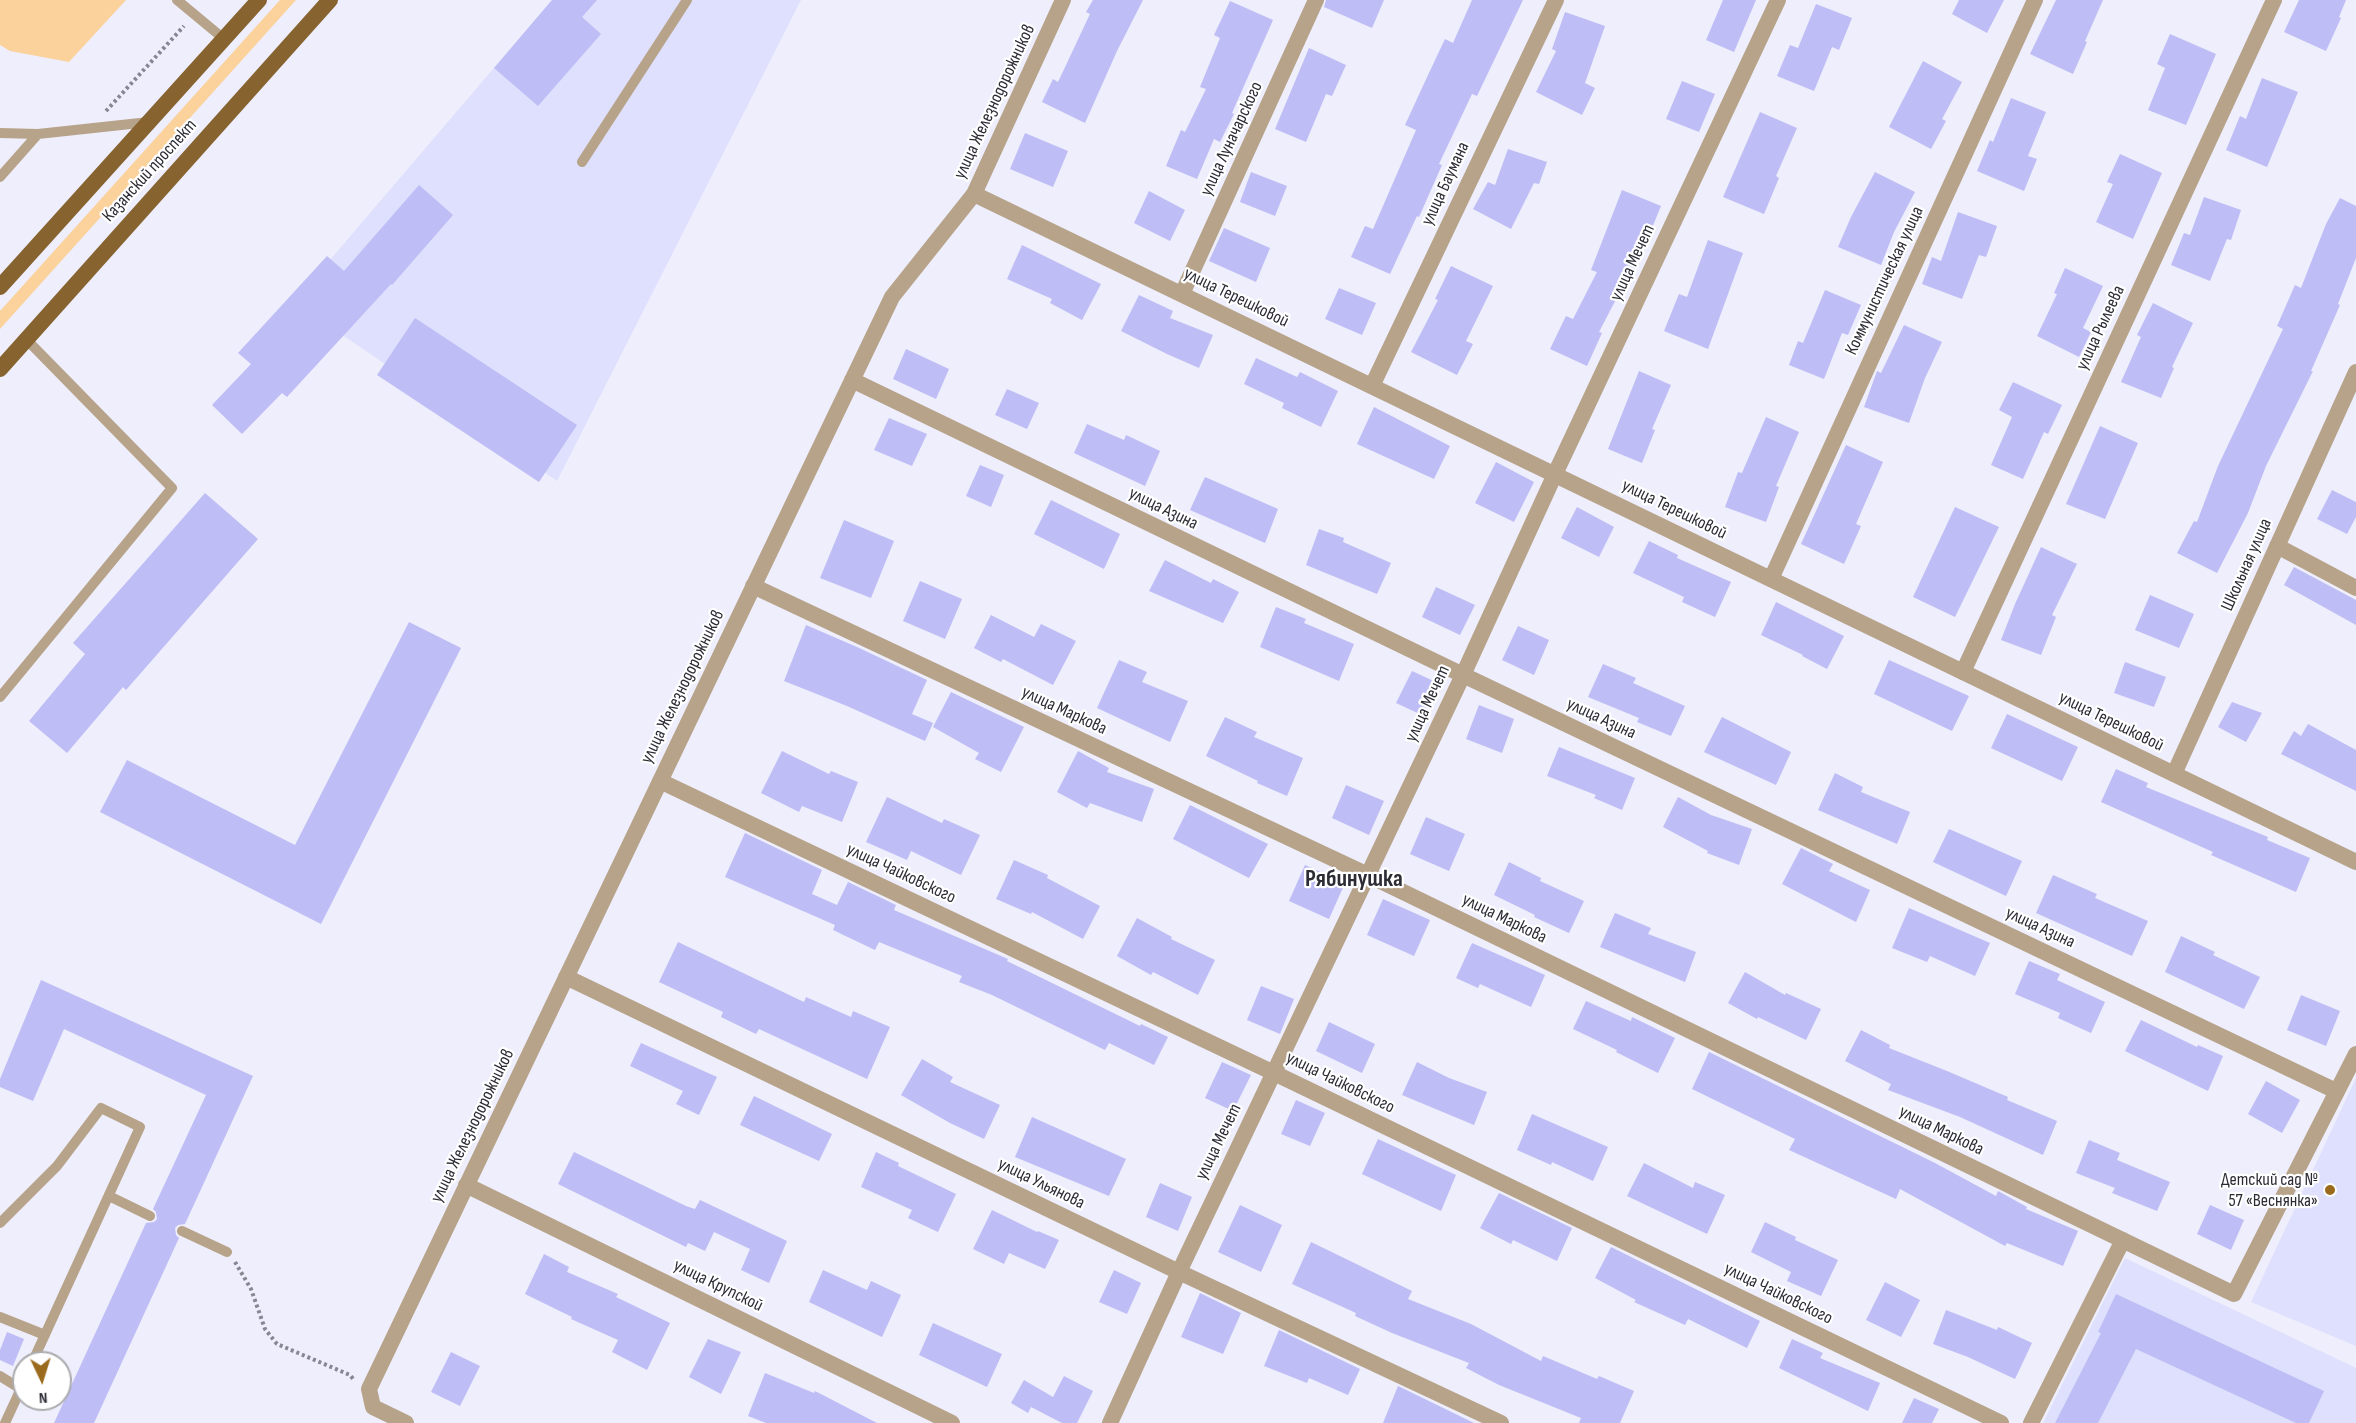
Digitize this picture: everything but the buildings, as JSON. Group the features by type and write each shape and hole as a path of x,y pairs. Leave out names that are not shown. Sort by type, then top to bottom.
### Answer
{"main road":[{"name":"Казанский проспект","path":"0,287 260,0"},
{"name":"Казанский проспект","path":"0,369 330,0"}],"street":[{"name":"улица Железнодорожников","path":"373,1407 369,1389 892,297 974,194 1063,0"},
{"name":"улица Луначарского","path":"1182,294 1316,0"},
{"name":"улица Баумана","path":"1372,386 1556,0"},
{"name":"улица Мечет","path":"1110,1423 1778,0"},
{"name":"Коммунистическая улица","path":"1771,579 2035,0"},
{"name":"улица Рылеева","path":"1964,672 2274,0"},
{"name":"улица Терешковой","path":"974,194 2356,862"},
{"name":"Школьная улица","path":"2174,774 2356,372"},
{"name":"улица Азина","path":"852,380 1463,675 2336,1091"},
{"path":"2277,546 2356,588"},
{"name":"улица Маркова","path":"753,586 1368,875 2234,1294 2336,1091"},
{"name":"улица Чайковского","path":"660,781 2001,1423"},
{"name":"улица Ульянова","path":"566,977 1179,1272 1501,1423"},
{"path":"2336,1091 2356,1054"},
{"name":"улица Крупской","path":"466,1185 952,1423"},
{"path":"2031,1423 2123,1240"},
{"path":"373,1407 406,1423"}],"lane":[{"path":"177,0 224,39"},
{"path":"582,162 687,0"},
{"path":"0,133 38,134 149,122"},
{"path":"0,177 38,134"},
{"path":"0,697 172,488 26,339"},
{"path":"0,1223 57,1166 101,1108 140,1127 38,1351"},
{"path":"109,1196 150,1216"},
{"path":"182,1231 227,1252"},
{"path":"0,1317 45,1335"},
{"path":"5,1423 12,1407"}],"path":[{"path":"90,129 194,14"},
{"path":"227,1252 238,1265 251,1289 265,1329 277,1344 350,1375 373,1407"}],"shaded area":[{"path":"0,0 126,0 69,62 10,51 0,45"},
{"path":"280,0 296,0 0,329 0,311"},
{"path":"552,0 801,0 557,481 294,302"},
{"name":"Детский сад № 57 «Веснянка»","path":"2356,1078 2356,1346 2251,1302"},
{"path":"2125,1258 2356,1368 2356,1423 2043,1423"}],"place":[{"name":"Детский сад № 57 «Веснянка»","path":"2330,1190"}],"district":[{"name":"Рябинушка","path":"1354,880"}]}
